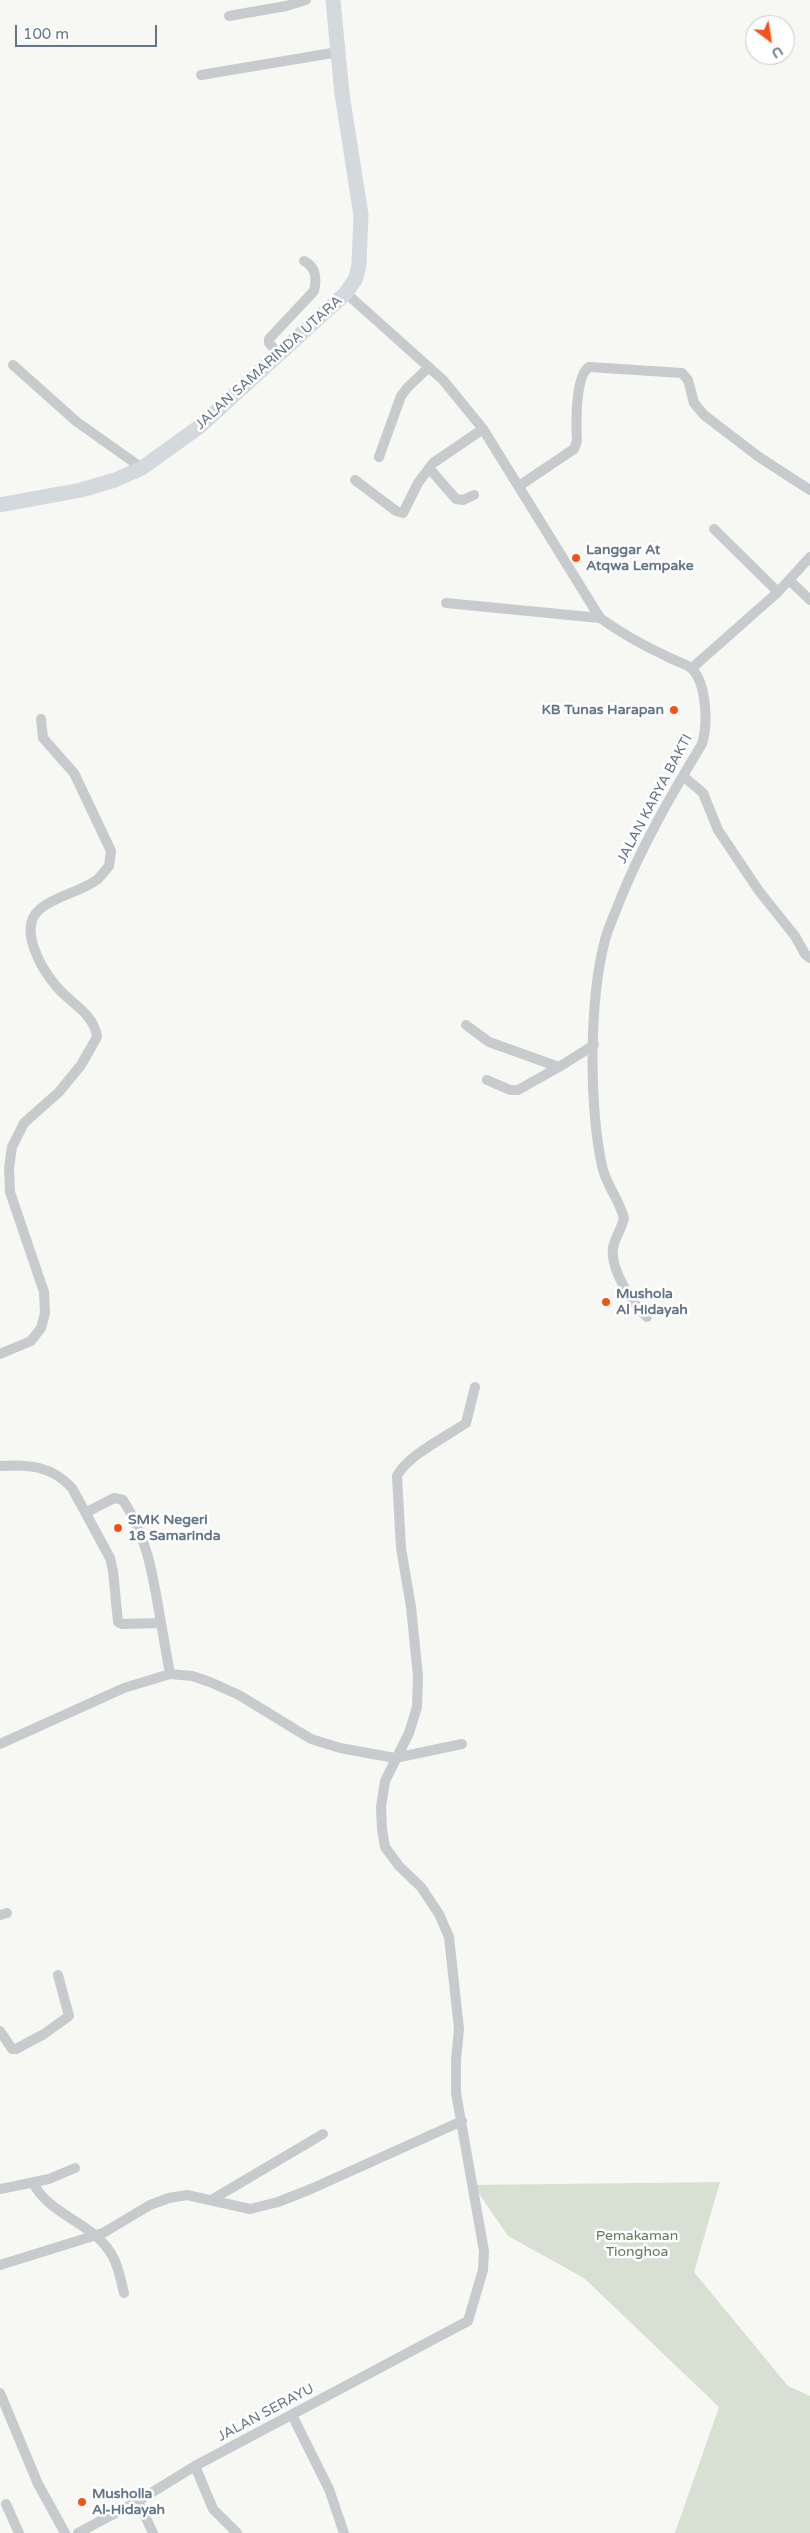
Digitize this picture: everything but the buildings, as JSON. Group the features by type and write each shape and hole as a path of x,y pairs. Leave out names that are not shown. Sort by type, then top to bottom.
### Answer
{"highway":[{"name":"JALAN SAMARINDA UTARA","path":"0,505 81,490 115,480 142,468 199,427 346,293 356,278 359,264 361,215 342,94 333,0"}],"street":[{"path":"229,16 286,6 306,0"},
{"path":"202,75 338,52"},
{"path":"279,354 269,343 269,339 314,291 316,275 312,268 304,261"},
{"path":"346,293 391,336 430,367 482,429 600,618 616,630 692,668 778,592 810,556"},
{"path":"13,365 77,422 142,468"},
{"path":"519,486 574,449 577,441 578,393 584,372 589,367 609,366 682,373 688,380 692,401 704,415 759,457 810,490"},
{"path":"379,457 402,396 408,387 430,367"},
{"path":"355,480 396,511 402,513 428,468 482,429"},
{"path":"428,468 456,499 463,500 474,494"},
{"path":"714,529 778,592"},
{"path":"789,580 810,600"},
{"path":"446,603 600,618"},
{"name":"JALAN KARYA BAKTI","path":"647,1317 632,1300 618,1272 613,1248 624,1218 605,1176 598,1144 594,1110 594,1045 598,973 605,939 636,863 702,744 706,725 706,708 699,683 692,668"},
{"path":"0,1354 31,1341 41,1328 45,1313 44,1292 10,1192 9,1168 12,1147 24,1123 59,1092 81,1065 97,1037 91,1018 53,982 30,934 32,921 37,912 45,906 98,879 105,873 111,858 108,844 87,805 74,773 43,738 41,719"},
{"path":"683,776 703,793 718,830 759,891 795,936 805,954 810,958"},
{"path":"466,1025 483,1039 559,1066"},
{"path":"488,1080 514,1090 594,1045"},
{"path":"0,2265 95,2235 150,2205 188,2195 213,2199 250,2209 286,2199 462,2121 456,2093 456,2060 459,2029 458,2006 449,1937 439,1914 421,1887 399,1866 386,1847 381,1807 384,1781 409,1733 417,1707 418,1676 411,1607 401,1548 397,1476 401,1468 466,1423 475,1387"},
{"path":"0,1466 36,1466 54,1473 72,1488 87,1512 110,1558 118,1622 122,1624 161,1623"},
{"path":"87,1512 114,1498 123,1500 134,1518 147,1548 170,1674"},
{"path":"0,1744 124,1688 170,1674 192,1676 239,1695 310,1739 340,1748 395,1758 462,1744"},
{"path":"0,2031 12,2050 44,2034 69,2016 58,1975"},
{"name":"JALAN SERAYU","path":"78,2533 138,2501 195,2466 468,2321 483,2270 484,2251 462,2121"},
{"path":"213,2199 323,2134"},
{"path":"0,2189 34,2183 75,2168"},
{"path":"34,2183 47,2203 95,2235 114,2259 124,2293"},
{"path":"0,2393 38,2484 64,2533"},
{"path":"292,2415 329,2489 344,2533"},
{"path":"195,2466 213,2509 237,2533"},
{"path":"138,2501 153,2533"},
{"path":"6,2504 19,2533"}],"green space":[{"name":"Pemakaman Tionghoa","path":"720,2182 694,2272 788,2386 810,2396 810,2533 675,2533 719,2407 584,2278 508,2236 473,2185"}],"place":[{"name":"Langgar At Atqwa Lempake","path":"576,558"},
{"name":"KB Tunas Harapan","path":"674,710"},
{"name":"Mushola Al Hidayah","path":"606,1302"},
{"name":"SMK Negeri 18 Samarinda","path":"118,1528"},
{"name":"Musholla Al-Hidayah","path":"82,2502"}]}
